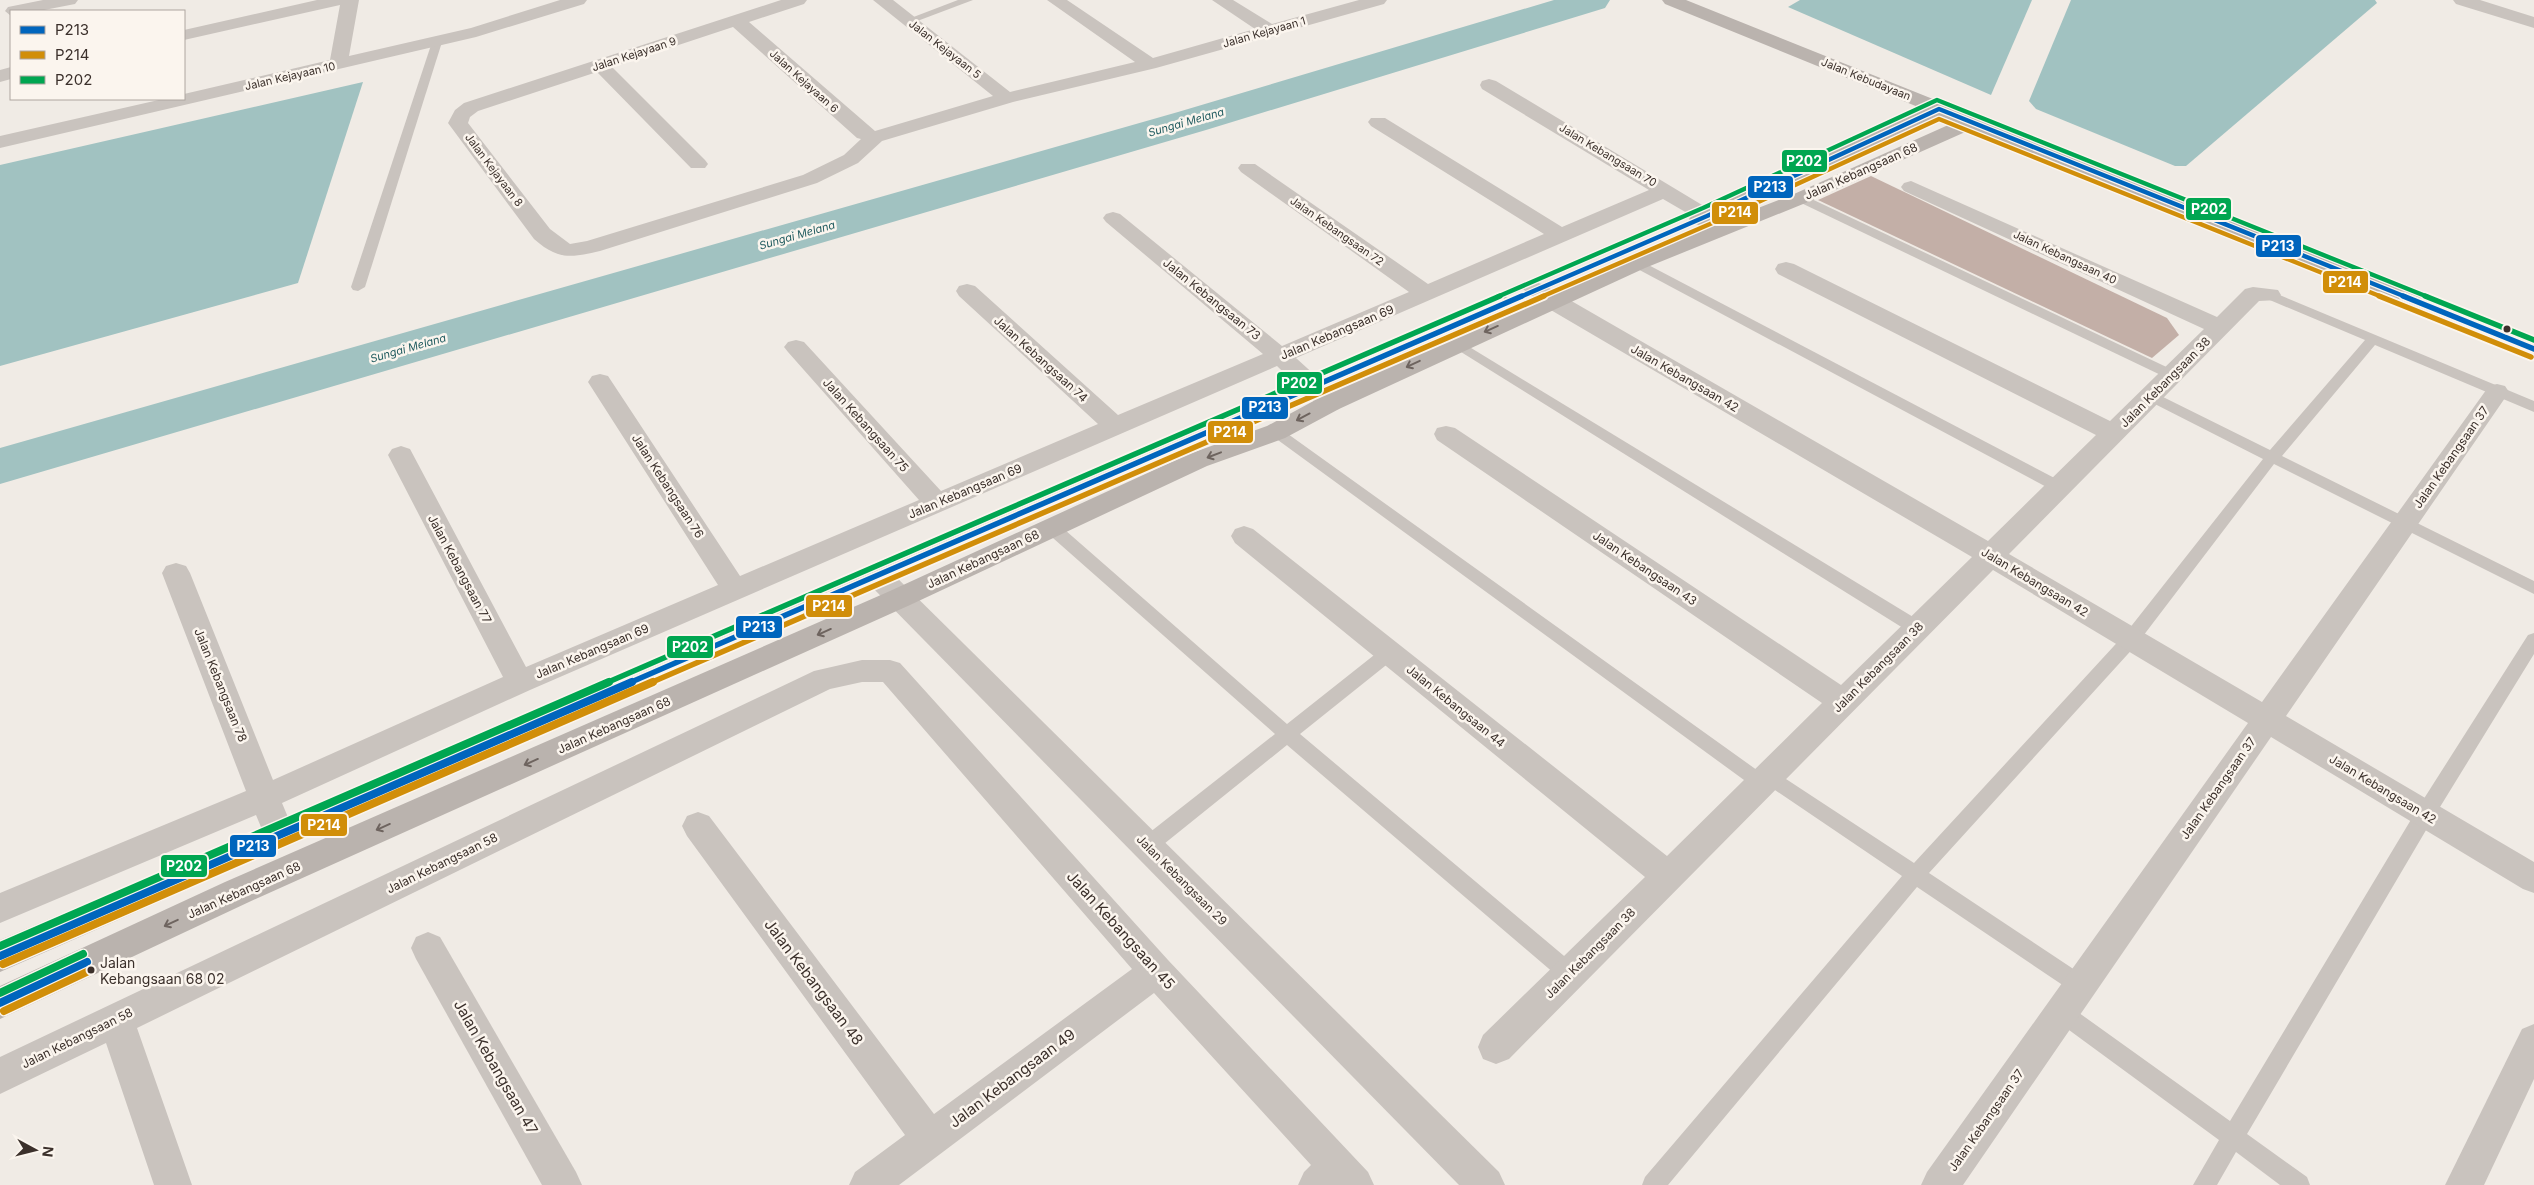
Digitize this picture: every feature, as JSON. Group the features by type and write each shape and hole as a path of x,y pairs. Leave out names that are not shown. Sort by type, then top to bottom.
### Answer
{"street":[{"path":"22,10 69,0"},
{"path":"185,35 340,0"},
{"path":"338,65 350,0"},
{"name":"Jalan Kejayaan 10","path":"185,100 476,32 578,0"},
{"name":"Jalan Kejayaan 9","path":"471,107 798,0"},
{"name":"Jalan Kejayaan 5","path":"882,0 1007,98"},
{"path":"1056,0 1150,64"},
{"path":"1220,0 1270,31"},
{"name":"Jalan Kejayaan 1","path":"1007,98 1150,64 1378,0"},
{"name":"Jalan Kebudayaan","path":"1671,0 2534,350"},
{"path":"2465,0 2534,23"},
{"name":"Jalan Kejayaan 6","path":"736,20 864,134 874,137"},
{"path":"600,65 698,164"},
{"name":"Jalan Kebangsaan 70","path":"1489,85 1725,227"},
{"path":"874,137 1007,98"},
{"name":"Jalan Kejayaan 10","path":"0,142 184,100"},
{"name":"Jalan Kejayaan 8","path":"471,107 462,114 458,123 542,234 558,248 568,251 592,246 810,179 851,159 874,137"},
{"name":"Jalan Kebangsaan 68","path":"0,1003 237,892 900,598 1198,460 1276,432 1321,395 1543,295 1707,216 1939,109"},
{"path":"1378,122 1560,235"},
{"name":"Jalan Kebangsaan 68","path":"0,956 878,575 1321,395 1458,344 1543,295 1637,263 1801,198 1970,122"},
{"name":"Jalan Kebangsaan 72","path":"1248,168 1426,293"},
{"name":"Jalan Kebangsaan 40","path":"1911,187 2219,327"},
{"name":"Jalan Kebangsaan 69","path":"0,908 265,797 520,682 1666,190"},
{"name":"Jalan Kebangsaan 73","path":"1113,218 1280,356 1321,395"},
{"path":"1786,269 2114,433"},
{"name":"Jalan Kebangsaan 74","path":"967,291 1116,427"},
{"name":"Jalan Kebangsaan 38","path":"1496,1047 2219,327 2253,294 2266,294"},
{"name":"Jalan Kebangsaan 42","path":"1543,295 1990,555 2534,879"},
{"name":"Jalan Kebangsaan 75","path":"796,347 937,503"},
{"name":"Jalan Kebangsaan 76","path":"600,382 735,590"},
{"name":"Jalan Kebangsaan 37","path":"1940,1185 2497,392"},
{"name":"Jalan Kebangsaan 43","path":"1446,434 1843,702"},
{"name":"Jalan Kebangsaan 77","path":"401,456 520,682"},
{"name":"Jalan Kebangsaan 44","path":"1244,536 1668,876"},
{"name":"Jalan Kebangsaan 78","path":"176,573 279,834"},
{"name":"Jalan Kebangsaan 29","path":"878,575 1486,1185"},
{"name":"Jalan Kebangsaan 58","path":"0,1076 824,679 862,671 890,671"},
{"name":"Jalan Kebangsaan 45","path":"890,671 1156,970 1336,1179"},
{"name":"Jalan Kebangsaan 48","path":"698,826 930,1138"},
{"name":"Jalan Kebangsaan 47","path":"428,948 563,1185"},
{"name":"Jalan Kebangsaan 49","path":"868,1185 1156,970"},
{"path":"116,1020 173,1185"},
{"path":"2464,1185 2534,1042"}],"lane":[{"path":"908,21 968,0"},
{"path":"358,287 436,42"},
{"path":"1801,198 2172,375"},
{"path":"1637,263 2059,487"},
{"path":"2266,294 2534,407"},
{"path":"1653,1185 1917,873 2131,639 2272,457 2373,339"},
{"path":"1458,344 1917,628"},
{"path":"2150,396 2534,588"},
{"path":"1276,432 1765,779 1917,873 2080,985"},
{"path":"1051,527 1287,734 1569,974"},
{"path":"2204,1185 2425,814 2534,640"},
{"path":"1147,846 1389,653"},
{"path":"2061,1012 2299,1185"}],"water":[{"path":"1800,0 2032,0 1991,95 1788,7"},
{"path":"2071,0 2375,0 2377,3 2186,166 2175,166 2036,109 2029,101"},
{"path":"363,82 298,283 0,366 0,165"}],"building":[{"path":"1871,176 2167,318 2179,335 2152,358 1818,200"}],"waterway":[{"name":"Sungai Melana","path":"0,466 1192,121 1592,0"}],"transit line":[{"name":"P202","path":"0,946 1703,208 1937,100 2534,340"},
{"name":"P213","path":"0,956 1707,216 1939,109 2534,349"},
{"name":"P214","path":"3,964 1710,224 1939,119 2531,357"},
{"name":"P202","path":"0,993 83,954"},
{"name":"P213","path":"0,1003 87,962"},
{"name":"P214","path":"4,1011 91,970"}],"place":[{"name":"Jalan Kebangsaan 68 02","path":"91,970"}]}
